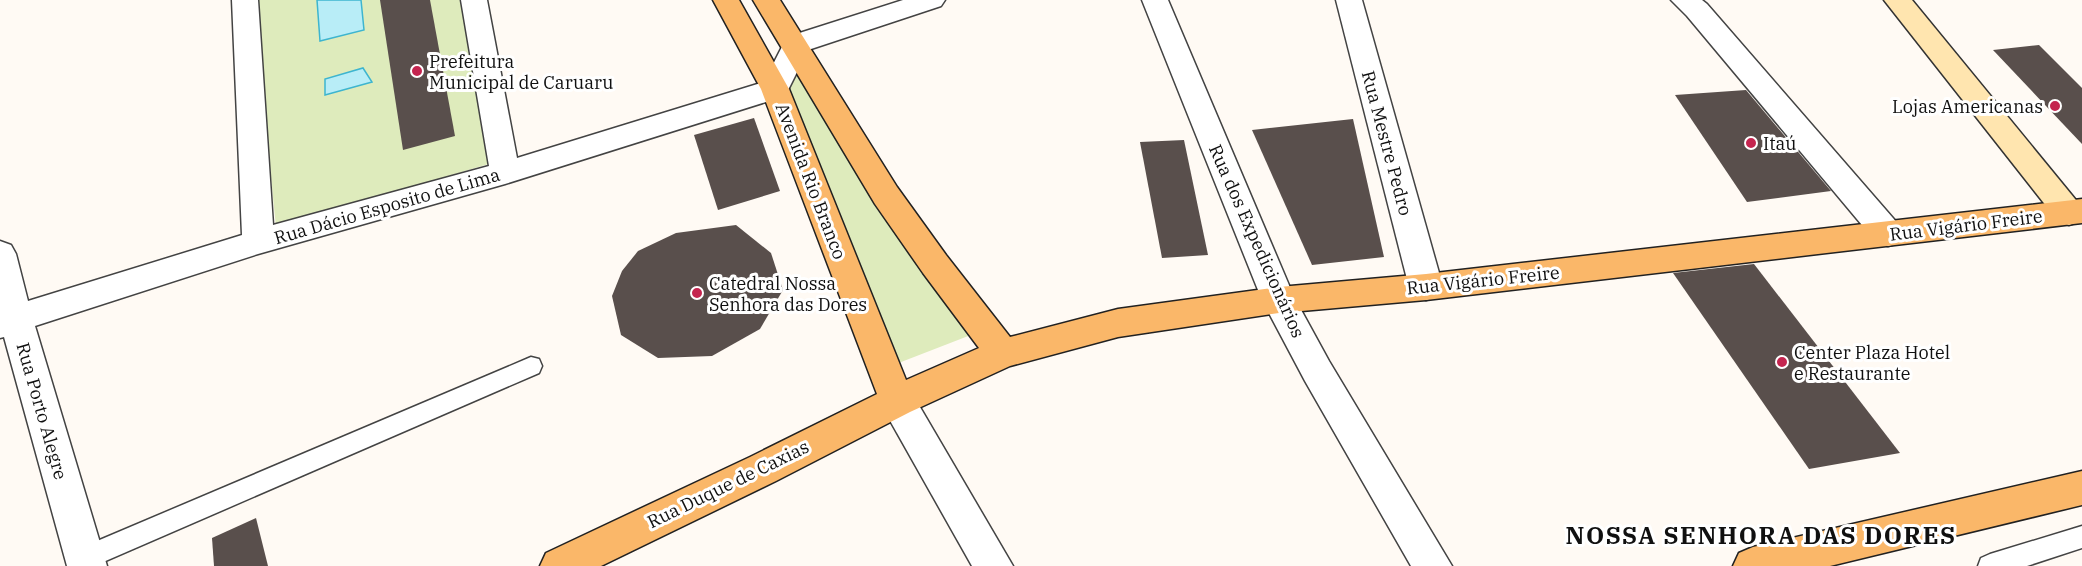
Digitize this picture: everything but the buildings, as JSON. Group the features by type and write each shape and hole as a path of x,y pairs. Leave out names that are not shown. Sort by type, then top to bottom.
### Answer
{"main road":[{"name":"Avenida Rio Branco","path":"726,0 775,89 897,401"},
{"path":"766,0 796,44 871,173 948,282 1003,353"},
{"path":"1898,0 2078,218"},
{"name":"Rua Vigário Freire","path":"897,401 1003,353 1118,323 1279,300 1426,287 1888,234 2078,218"},
{"name":"Rua Duque de Caxias","path":"560,566 763,469 897,401"},
{"path":"1753,566 2082,488"}],"street":[{"path":"245,0 258,242"},
{"path":"474,0 505,173"},
{"path":"775,89 796,44 932,0"},
{"name":"Rua dos Expedicionários","path":"1155,0 1279,300 1317,371 1432,566"},
{"name":"Rua Mestre Pedro","path":"1349,0 1426,287"},
{"path":"1684,0 1697,10 1888,234"},
{"name":"Rua Dácio Esposito de Lima","path":"8,321 258,242 505,173 775,89"},
{"name":"Rua Porto Alegre","path":"0,255 8,321 79,563"},
{"path":"897,401 993,566"}],"lane":[{"path":"79,563 531,366"},
{"path":"1990,566 2082,537"}],"green space":[{"path":"253,0 460,0 492,163 276,227"},
{"path":"798,66 976,333 896,364 787,98"}],"water":[{"path":"317,0 361,0 364,30 320,41"},
{"path":"363,68 372,82 325,95 325,79"}],"place":[{"name":"Prefeitura Municipal de Caruaru","path":"417,71"},
{"name":"Lojas Americanas","path":"2055,106"},
{"name":"Itaú","path":"1751,143"},
{"name":"Catedral Nossa Senhora das Dores","path":"697,293"},
{"name":"Center Plaza Hotel e Restaurante","path":"1782,362"}],"district":[{"name":"NOSSA SENHORA DAS DORES","path":"1761,535"}]}
